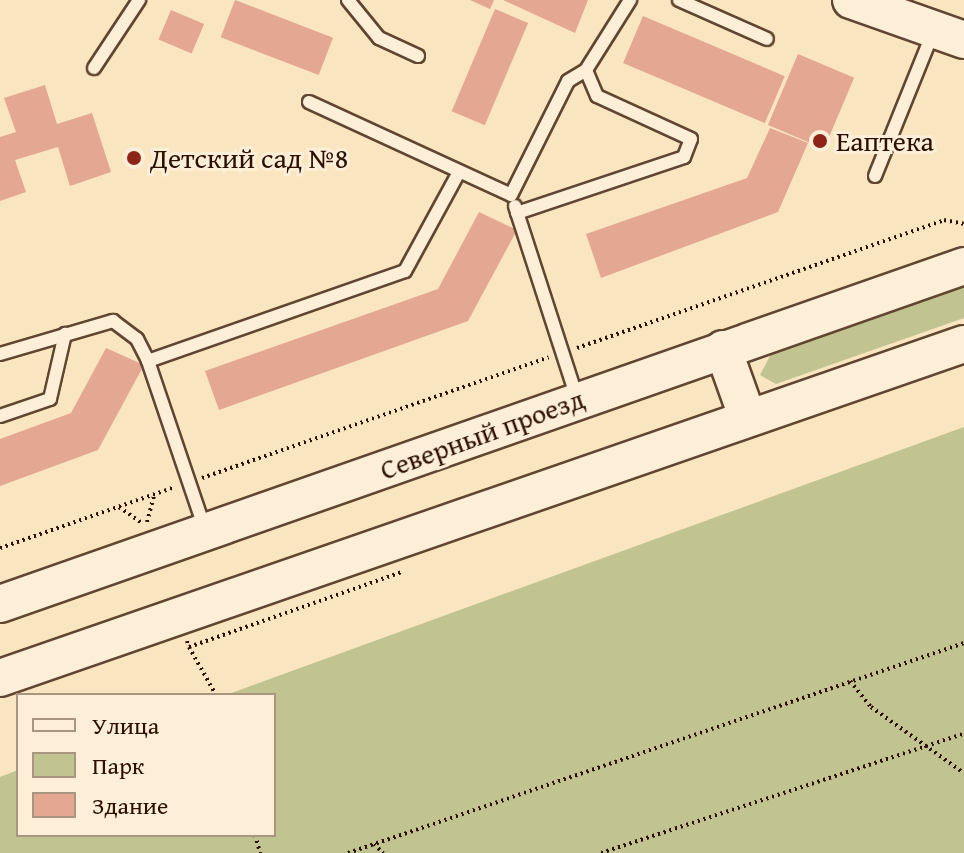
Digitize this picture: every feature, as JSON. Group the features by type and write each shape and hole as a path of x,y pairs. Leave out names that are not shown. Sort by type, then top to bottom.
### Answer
{"main road":[{"path":"851,0 952,44"},
{"name":"Северный проезд","path":"0,604 964,266"},
{"path":"0,678 747,416 964,344"},
{"path":"723,349 747,416"}],"lane":[{"path":"94,68 139,0"},
{"path":"348,0 379,38 418,56"},
{"path":"578,400 511,195 568,81 586,70 630,0"},
{"path":"679,0 767,39"},
{"path":"875,176 952,44"},
{"path":"517,213 684,157 691,139 597,96 586,70"},
{"path":"309,102 511,195"},
{"path":"148,361 405,271 459,172"},
{"path":"0,354 113,321 137,339 148,361 206,532"},
{"path":"0,416 50,399 65,334"}],"path":[{"path":"0,548 944,220 964,224"},
{"path":"119,507 146,527 155,494"},
{"path":"189,647 409,569"},
{"path":"184,631 189,647 215,693"},
{"path":"348,853 964,643"},
{"path":"850,681 924,747 964,773"},
{"path":"601,853 964,734"},
{"path":"374,844 383,853"}],"green space":[{"path":"964,287 964,318 776,384 760,375 771,354"},
{"path":"964,427 964,853 0,853 0,777 16,771 16,837 276,837 276,693 232,693"}],"building":[{"path":"235,0 333,38 319,75 221,37"},
{"path":"470,0 494,0 490,9"},
{"path":"503,0 588,0 575,33"},
{"path":"495,9 528,23 485,125 452,111"},
{"path":"171,10 204,24 192,54 158,39"},
{"path":"643,16 785,76 765,123 623,63"},
{"path":"798,54 854,78 824,149 768,125"},
{"path":"45,85 57,124 92,113 111,172 70,186 58,147 15,160 26,192 0,201 0,137 16,132 4,98"},
{"path":"770,128 808,143 778,212 601,278 586,234 747,178"},
{"path":"479,212 517,230 468,321 219,410 205,371 438,289"},
{"path":"106,348 144,365 98,450 0,486 0,439 71,413"}],"place":[{"name":"Еаптека","path":"820,141"},
{"name":"Детский сад №8","path":"134,158"}]}
